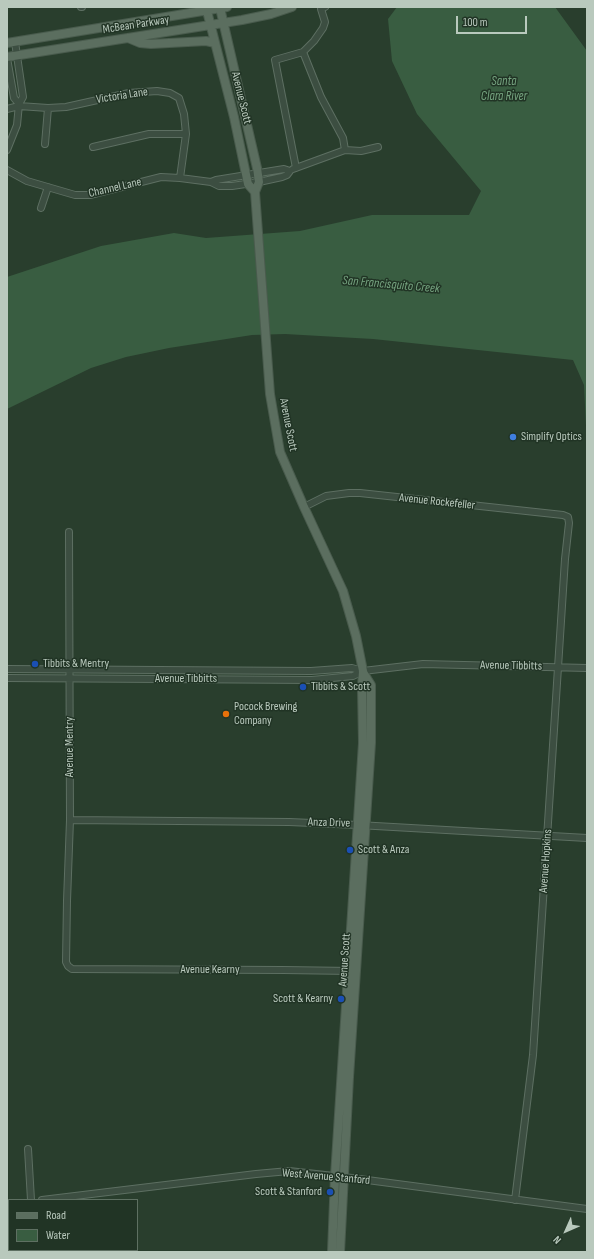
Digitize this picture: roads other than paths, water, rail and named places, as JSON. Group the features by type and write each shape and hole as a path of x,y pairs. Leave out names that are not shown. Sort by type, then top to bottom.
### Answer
{"main road":[{"name":"McBean Parkway","path":"11,42 222,7"},
{"name":"Avenue Scott","path":"222,7 223,22 258,173 259,182 255,192 266,344 270,394 280,452 344,592 356,636 363,671 370,686 372,716 362,825 353,972 340,1252"},
{"name":"McBean Parkway","path":"7,58 257,17 292,7"},
{"name":"Avenue Scott","path":"206,9 234,117 247,180 255,192"},
{"path":"127,38 140,43 151,44 206,41 215,42"},
{"name":"Avenue Scott","path":"332,1252 335,1176 353,972"}],"street":[{"path":"293,169 275,60 303,52 320,34 324,28 325,22 321,9 325,7"},
{"path":"7,150 17,125 19,105 23,97 17,56 11,42"},
{"path":"303,52 321,97 343,138 344,150"},
{"path":"7,58 14,98 19,105"},
{"name":"Victoria Lane","path":"7,109 19,105 48,108 66,107 129,93 157,91 170,92 179,98 184,114 186,134 180,178"},
{"path":"45,144 48,108"},
{"path":"94,147 149,134 186,134"},
{"path":"247,180 259,182 286,176 293,169 344,150 361,151 378,147"},
{"path":"247,180 258,173 284,168 293,169"},
{"name":"Channel Lane","path":"7,170 27,181 75,195 90,195 161,177 210,182 216,180 247,180"},
{"path":"41,208 48,187"},
{"name":"Avenue Rockefeller","path":"304,507 326,496 360,493 563,515 568,517 569,523"},
{"name":"Avenue Hopkins","path":"515,1200 533,1055 564,574 569,523"},
{"name":"Avenue Mentry","path":"66,962 70,820 69,532"},
{"name":"Avenue Tibbitts","path":"7,678 312,680 353,676 363,671 422,664 559,666 587,668"},
{"name":"Avenue Tibbitts","path":"7,669 70,671 311,670 352,668 363,671"},
{"name":"Anza Drive","path":"70,820 289,822 587,838"},
{"name":"Avenue Kearny","path":"66,962 72,969 353,972"},
{"path":"28,1149 31,1199"},
{"name":"West Avenue Stanford","path":"51,1199 274,1173 297,1172 587,1209"}],"water":[{"name":"Santa Clara River","path":"397,7 555,7 587,51 587,446 584,385 573,360 373,339 285,334 252,335 169,348 126,357 91,368 7,409 7,277 101,246 174,233 206,238 300,231 372,215 469,215 481,191 417,114 392,61 388,19"}],"place":[{"name":"Simplify Optics","path":"513,437"},
{"name":"Tibbits & Mentry","path":"35,664"},
{"name":"Tibbits & Scott","path":"303,687"},
{"name":"Pocock Brewing Company","path":"226,714"},
{"name":"Scott & Anza","path":"350,850"},
{"name":"Scott & Kearny","path":"341,999"},
{"name":"Scott & Stanford","path":"330,1192"}],"water label":[{"name":"San Francisquito Creek","path":"391,285"}]}
